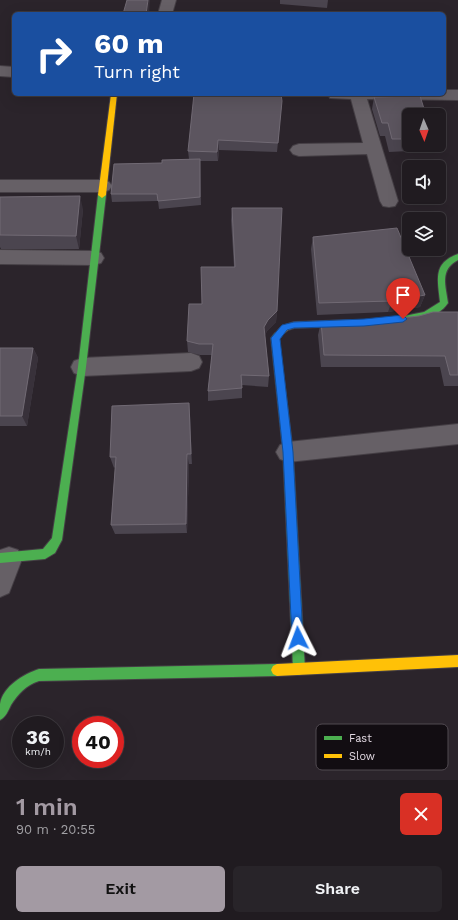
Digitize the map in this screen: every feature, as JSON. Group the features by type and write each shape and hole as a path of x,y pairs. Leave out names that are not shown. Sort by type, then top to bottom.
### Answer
{"street":[{"path":"166,12 169,0"},
{"path":"0,71 12,72"},
{"path":"446,95 458,95"},
{"path":"0,584 5,558 45,554 51,549 57,540 82,367 114,96"},
{"path":"358,96 389,201"},
{"path":"299,150 373,148"},
{"path":"0,186 102,186"},
{"path":"0,257 94,258"},
{"path":"384,321 415,317 440,309 444,303 440,272 444,264 451,259 458,257"},
{"path":"299,669 288,452 275,338 285,328 294,325 357,323"},
{"path":"82,367 191,362"},
{"path":"288,452 458,434"},
{"path":"0,714 17,684 28,677 39,675 299,669 458,661"}],"building":[{"path":"127,0 148,0 146,12 124,12"},
{"path":"194,96 281,96 278,143 218,140 217,152 188,151"},
{"path":"420,96 424,108 402,108 402,139 392,139 388,123 382,123 374,97"},
{"path":"200,159 200,197 158,201 157,194 111,194 114,164 162,163 162,160"},
{"path":"80,196 76,236 0,235 0,197"},
{"path":"232,208 282,208 277,311 268,320 264,327 269,376 241,375 242,388 208,391 213,344 199,344 187,341 189,304 202,304 201,267 235,267"},
{"path":"397,228 402,240 402,256 409,256 425,295 392,301 319,303 313,237"},
{"path":"433,312 458,312 458,375 450,375 445,356 324,355 321,322 376,321 419,316"},
{"path":"0,348 33,348 22,416 0,416"},
{"path":"189,403 191,454 187,454 186,524 111,525 116,457 110,457 112,406"}],"traffic: fast":[{"path":"0,558 45,554 51,549 57,540 82,367 102,195"},
{"path":"392,321 413,318 426,314 444,303 441,282 442,270 445,265 458,257"},
{"path":"278,335 275,338 288,452 299,669"},
{"path":"0,714 11,695 19,685 39,675 277,670"}],"traffic: slow":[{"path":"102,195 114,96"},
{"path":"278,335 285,328 294,325 350,323"},
{"path":"277,670 458,661"}],"route":[{"path":"298,638 288,452 275,338 285,328 294,325 364,323 403,319"}]}
